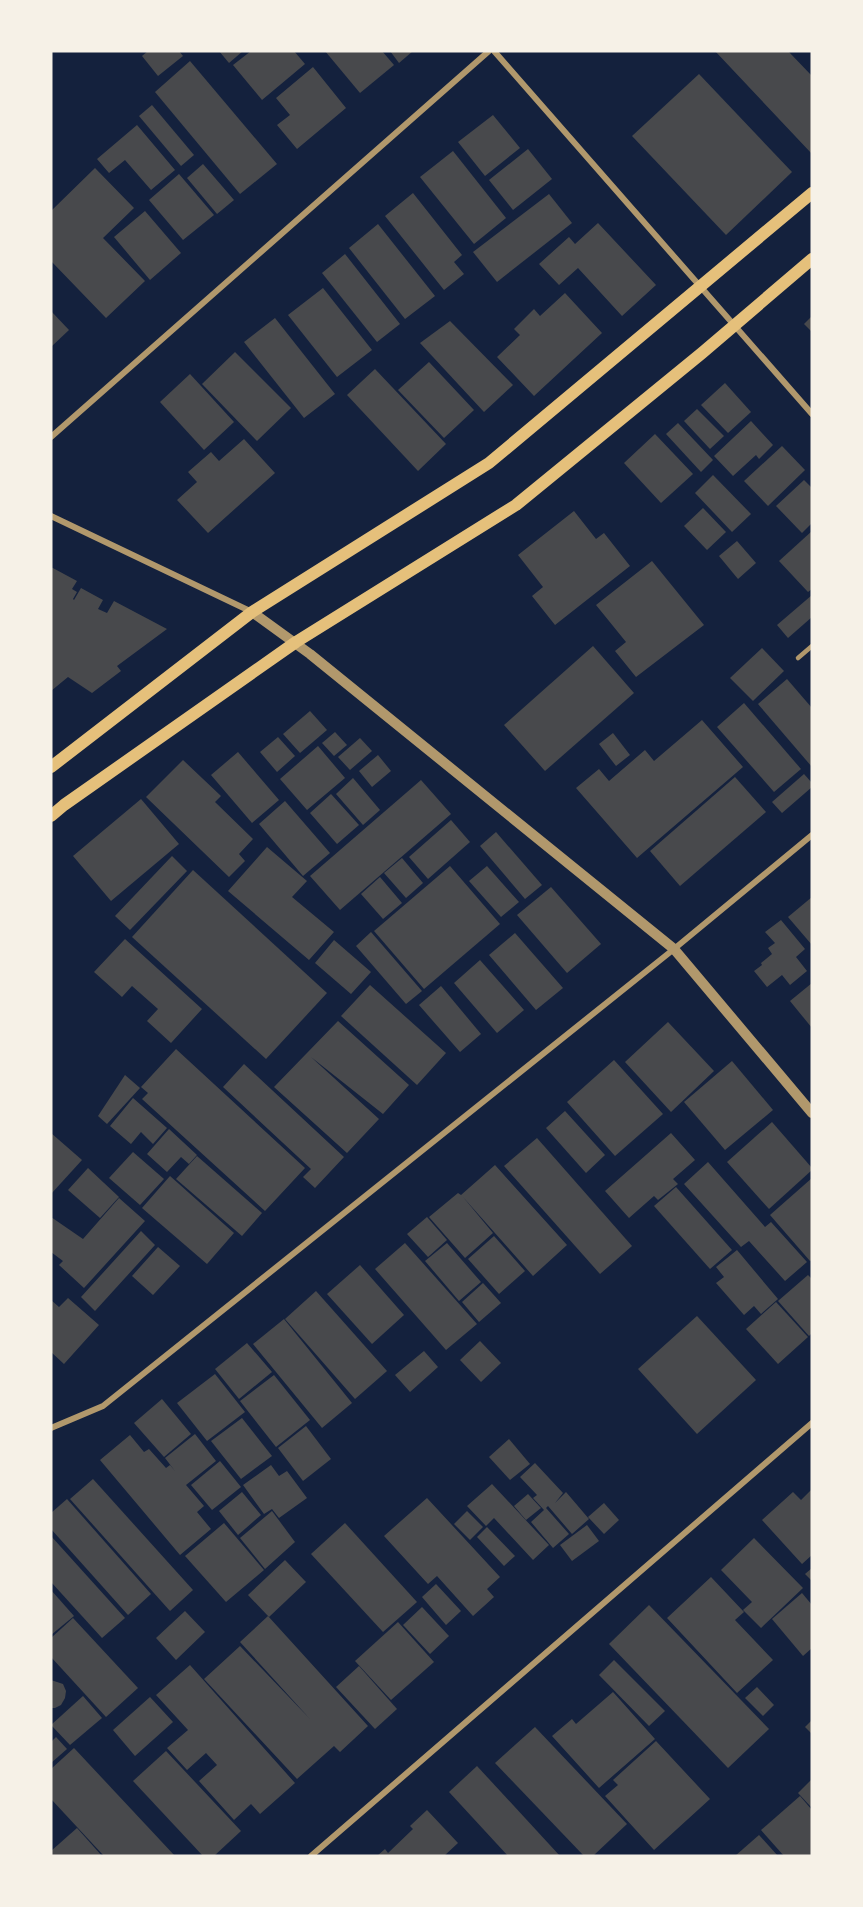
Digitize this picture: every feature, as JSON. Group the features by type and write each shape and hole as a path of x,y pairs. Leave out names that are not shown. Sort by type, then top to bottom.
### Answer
{"main road":[{"path":"51,767 252,612 489,463 812,193"},
{"path":"51,816 296,642 516,505 812,259"}],"street":[{"path":"51,437 489,51"},
{"path":"494,51 812,414"},
{"path":"51,516 252,612 296,642 674,949 812,1113"},
{"path":"51,1428 103,1406 674,949 812,835"},
{"path":"311,1856 812,1423"}],"lane":[{"path":"798,658 812,646"}],"building":[{"path":"148,51 179,51 183,56 158,76 142,56"},
{"path":"219,51 243,51 229,63"},
{"path":"251,51 294,51 305,64 262,100 233,65"},
{"path":"325,51 382,51 394,65 360,93"},
{"path":"390,51 413,51 399,63"},
{"path":"715,51 791,51 789,52 812,76 812,154"},
{"path":"190,61 277,164 240,194 155,92"},
{"path":"313,67 346,108 297,149 277,125 290,115 276,98"},
{"path":"699,74 792,172 726,235 632,136"},
{"path":"152,105 194,155 181,166 139,116"},
{"path":"493,115 520,148 485,176 458,142"},
{"path":"137,125 175,170 151,190 125,160 109,173 97,159"},
{"path":"528,149 552,179 513,210 489,180"},
{"path":"453,151 506,218 474,244 420,177"},
{"path":"203,164 234,200 217,214 187,178"},
{"path":"95,168 134,208 103,238 145,281 106,318 51,261 51,211"},
{"path":"179,174 214,215 183,240 149,200"},
{"path":"413,193 462,255 454,262 464,274 444,290 385,216"},
{"path":"549,194 572,223 497,282 473,252"},
{"path":"145,211 181,253 150,280 114,237"},
{"path":"598,223 656,285 622,316 578,268 559,285 539,264 569,237 575,244"},
{"path":"378,224 435,296 405,319 349,248"},
{"path":"345,254 400,324 377,342 322,273"},
{"path":"323,288 372,350 337,377 288,315"},
{"path":"565,293 602,333 534,396 497,357 520,335 514,329 534,309 540,316"},
{"path":"51,311 69,330 51,347"},
{"path":"812,316 812,332 804,324"},
{"path":"275,318 335,394 304,418 244,342"},
{"path":"450,321 513,385 484,412 420,343"},
{"path":"235,352 291,408 257,441 202,384"},
{"path":"429,362 474,410 444,438 398,390"},
{"path":"375,369 446,444 418,471 347,395"},
{"path":"190,374 234,422 204,450 160,402"},
{"path":"725,383 751,412 728,433 701,405"},
{"path":"697,409 724,436 710,449 684,421"},
{"path":"751,421 773,445 759,459 756,455 733,476 714,456"},
{"path":"678,423 713,460 701,472 666,434"},
{"path":"655,434 693,474 661,503 624,463"},
{"path":"244,439 275,473 208,533 177,500 197,482 188,472 211,452 219,461"},
{"path":"782,446 805,470 768,506 744,481"},
{"path":"713,475 751,514 732,532 695,493"},
{"path":"804,480 812,488 812,523 802,533 776,506"},
{"path":"703,508 726,532 707,550 684,526"},
{"path":"574,511 596,539 604,533 630,566 555,625 532,596 543,587 518,555"},
{"path":"812,531 812,589 808,592 779,561"},
{"path":"737,541 756,563 738,579 719,556"},
{"path":"652,561 704,625 636,677 615,651 626,642 596,605"},
{"path":"51,567 77,581 72,589 77,592 74,600 81,588 103,600 98,609 107,613 114,601 167,629 117,666 121,671 92,693 68,677 51,691"},
{"path":"812,595 812,617 788,638 777,625"},
{"path":"593,646 634,693 545,771 504,725"},
{"path":"762,648 784,671 753,701 730,678"},
{"path":"787,679 812,708 812,767 758,704"},
{"path":"744,703 801,769 774,792 717,727"},
{"path":"310,711 327,730 300,753 283,734"},
{"path":"702,720 743,767 637,858 576,788 599,769 609,781 645,750 654,761"},
{"path":"335,732 347,745 334,756 322,743"},
{"path":"613,733 630,755 616,766 599,744"},
{"path":"278,737 295,756 277,772 260,752"},
{"path":"360,738 372,751 350,770 338,757"},
{"path":"318,746 345,778 307,810 280,779"},
{"path":"238,752 279,800 252,823 211,775"},
{"path":"378,755 391,771 372,787 359,771"},
{"path":"183,760 221,796 215,802 253,839 239,854 245,861 229,877 146,797"},
{"path":"804,774 812,783 812,787 782,813 772,802"},
{"path":"735,777 766,812 680,886 650,851"},
{"path":"353,778 380,810 363,825 336,794"},
{"path":"421,780 451,814 340,910 310,876"},
{"path":"331,794 359,825 337,844 310,813"},
{"path":"141,799 179,844 111,901 73,856"},
{"path":"285,801 330,853 303,876 259,824"},
{"path":"451,820 470,842 428,879 409,857"},
{"path":"496,832 542,885 525,899 480,846"},
{"path":"267,847 307,881 292,897 334,932 309,960 228,891"},
{"path":"172,856 187,871 130,930 115,916"},
{"path":"402,858 423,883 406,898 384,873"},
{"path":"450,866 500,924 424,989 374,931"},
{"path":"487,866 519,902 501,917 469,881"},
{"path":"193,870 327,993 266,1059 132,937"},
{"path":"380,877 402,903 383,919 361,894"},
{"path":"551,887 601,944 567,973 517,915"},
{"path":"812,897 812,945 788,917"},
{"path":"781,920 805,949 796,957 807,971 790,985 782,975 767,987 754,971 772,954 768,948 775,943 765,932"},
{"path":"371,932 422,991 406,1004 356,946"},
{"path":"515,933 563,988 536,1010 489,955"},
{"path":"125,939 202,1009 171,1043 147,1021 158,1009 132,986 122,997 94,972"},
{"path":"334,940 371,972 351,994 315,963"},
{"path":"480,960 524,1010 497,1033 454,983"},
{"path":"812,983 812,1028 790,1001"},
{"path":"370,985 446,1053 417,1085 341,1016"},
{"path":"441,986 481,1034 460,1052 419,1005"},
{"path":"338,1021 409,1085 383,1114 311,1057 379,1119 347,1153 274,1087"},
{"path":"668,1022 714,1071 671,1112 625,1062"},
{"path":"176,1049 305,1168 265,1211 142,1099 148,1093 141,1087"},
{"path":"614,1060 663,1114 615,1156 567,1102"},
{"path":"732,1061 773,1110 725,1150 684,1102"},
{"path":"244,1064 344,1157 315,1188 303,1177 311,1169 223,1087"},
{"path":"125,1075 140,1088 107,1124 98,1116"},
{"path":"133,1098 167,1128 153,1144 141,1132 131,1144 110,1126"},
{"path":"565,1111 605,1155 586,1173 546,1128"},
{"path":"772,1122 812,1170 769,1209 727,1162"},
{"path":"169,1129 197,1155 189,1164 181,1157 167,1172 147,1154"},
{"path":"51,1133 82,1160 51,1194"},
{"path":"671,1133 695,1160 673,1179 678,1184 658,1200 654,1196 629,1218 605,1191"},
{"path":"537,1138 632,1246 600,1274 504,1166"},
{"path":"133,1152 164,1179 140,1205 109,1178"},
{"path":"197,1156 262,1213 242,1236 176,1179"},
{"path":"708,1162 765,1227 771,1222 807,1262 785,1281 749,1241 741,1247 684,1184"},
{"path":"495,1165 567,1245 533,1276 463,1197 493,1233 465,1258 429,1217 458,1193 461,1195"},
{"path":"88,1168 119,1197 100,1218 68,1190"},
{"path":"170,1176 234,1233 207,1264 142,1208"},
{"path":"812,1178 812,1260 810,1261 770,1215"},
{"path":"676,1187 732,1250 710,1269 654,1206"},
{"path":"119,1198 145,1221 84,1288 59,1265 63,1261 51,1252 51,1217 83,1239"},
{"path":"427,1217 447,1240 428,1257 407,1234"},
{"path":"141,1231 155,1245 95,1311 81,1297"},
{"path":"494,1236 525,1271 499,1294 468,1259"},
{"path":"405,1243 477,1324 446,1350 375,1269"},
{"path":"447,1243 481,1282 459,1301 425,1261"},
{"path":"158,1247 180,1266 153,1295 132,1276"},
{"path":"737,1250 778,1299 761,1314 754,1306 744,1315 716,1283 724,1277 716,1267"},
{"path":"360,1265 404,1315 372,1344 327,1294"},
{"path":"808,1275 812,1279 812,1333 809,1336 778,1301"},
{"path":"483,1283 501,1303 479,1322 462,1302"},
{"path":"316,1291 387,1371 355,1399 285,1319"},
{"path":"68,1298 99,1325 64,1364 51,1352 51,1300 59,1307"},
{"path":"776,1302 808,1337 778,1364 746,1329"},
{"path":"697,1316 756,1380 697,1434 638,1369"},
{"path":"284,1319 352,1403 322,1428 253,1344"},
{"path":"480,1341 501,1363 481,1382 460,1360"},
{"path":"247,1343 272,1372 239,1399 215,1369"},
{"path":"424,1351 438,1367 410,1392 395,1375"},
{"path":"215,1374 245,1412 207,1441 177,1403"},
{"path":"274,1375 310,1420 276,1447 240,1401"},
{"path":"162,1399 191,1434 164,1457 134,1423"},
{"path":"242,1418 272,1456 241,1479 211,1441"},
{"path":"306,1426 331,1459 303,1481 278,1448"},
{"path":"195,1434 216,1461 186,1485 204,1506 197,1512 211,1529 180,1555 100,1460 130,1435 144,1452 149,1449 166,1468 170,1465 175,1471 165,1458"},
{"path":"509,1439 530,1464 510,1480 489,1457"},
{"path":"220,1461 241,1487 212,1510 191,1485"},
{"path":"535,1463 563,1493 555,1503 566,1492 589,1519 572,1534 548,1506 546,1508 569,1534 553,1548 531,1522 544,1510 533,1498 537,1495 520,1477"},
{"path":"271,1465 279,1476 287,1471 307,1498 279,1518 272,1509 264,1514 243,1485"},
{"path":"93,1479 193,1590 170,1611 70,1499"},
{"path":"492,1484 549,1545 533,1560 494,1518 486,1526 467,1506"},
{"path":"812,1489 812,1555 802,1564 762,1520 793,1492 801,1500"},
{"path":"242,1492 261,1515 238,1535 219,1511"},
{"path":"528,1494 541,1508 526,1520 514,1506"},
{"path":"427,1498 500,1577 487,1589 494,1597 473,1616 437,1576 428,1584 384,1536"},
{"path":"67,1499 151,1594 128,1615 51,1529 51,1513"},
{"path":"604,1503 619,1520 604,1534 588,1517"},
{"path":"272,1511 295,1542 265,1569 240,1538"},
{"path":"467,1511 483,1527 470,1540 454,1524"},
{"path":"224,1523 264,1570 226,1602 185,1556"},
{"path":"345,1523 417,1602 383,1632 311,1554"},
{"path":"587,1525 599,1541 572,1561 560,1545"},
{"path":"487,1527 515,1556 504,1566 477,1537"},
{"path":"51,1536 125,1618 102,1638 51,1582"},
{"path":"754,1538 803,1588 761,1628 743,1610 752,1602 721,1570"},
{"path":"285,1560 306,1582 269,1617 248,1595"},
{"path":"812,1568 812,1581 805,1574"},
{"path":"711,1577 744,1612 735,1620 773,1660 737,1693 667,1618"},
{"path":"436,1584 461,1611 446,1625 422,1597"},
{"path":"51,1590 74,1616 51,1635"},
{"path":"802,1593 812,1605 812,1648 803,1656 772,1619"},
{"path":"649,1605 769,1729 728,1768 609,1644"},
{"path":"422,1607 449,1636 430,1654 403,1625"},
{"path":"185,1611 205,1632 176,1660 156,1638"},
{"path":"268,1616 368,1726 340,1752 334,1746 297,1779 204,1679 240,1646 310,1719 240,1642"},
{"path":"73,1618 138,1688 106,1717 51,1657 51,1638"},
{"path":"398,1622 434,1662 391,1700 355,1661"},
{"path":"614,1660 665,1711 649,1726 599,1675"},
{"path":"190,1665 295,1783 260,1814 251,1804 234,1820 199,1781 217,1765 206,1753 187,1770 167,1748 188,1730 156,1695"},
{"path":"359,1666 397,1709 375,1729 336,1687"},
{"path":"51,1680 63,1684 66,1691 61,1705 55,1708 51,1708"},
{"path":"757,1687 774,1705 763,1716 745,1698"},
{"path":"613,1692 655,1739 599,1788 552,1736 572,1719 576,1724"},
{"path":"83,1696 102,1718 70,1745 51,1725"},
{"path":"150,1697 173,1722 135,1756 113,1730"},
{"path":"812,1720 812,1734 805,1727"},
{"path":"535,1727 627,1824 593,1856 584,1856 495,1763"},
{"path":"56,1737 67,1749 51,1763 51,1742"},
{"path":"656,1741 710,1799 654,1850 605,1796 618,1785 613,1780"},
{"path":"74,1748 175,1856 104,1856 51,1799 51,1769"},
{"path":"166,1751 241,1831 214,1856 203,1856 133,1781"},
{"path":"477,1766 560,1856 508,1856 449,1792"},
{"path":"812,1779 812,1808 798,1793"},
{"path":"800,1796 812,1810 812,1856 784,1856 761,1830"},
{"path":"427,1810 458,1843 444,1856 377,1856 385,1849 388,1853 413,1829 410,1826"},
{"path":"77,1828 102,1856 51,1856 51,1851"},
{"path":"759,1835 778,1856 735,1856"}]}
